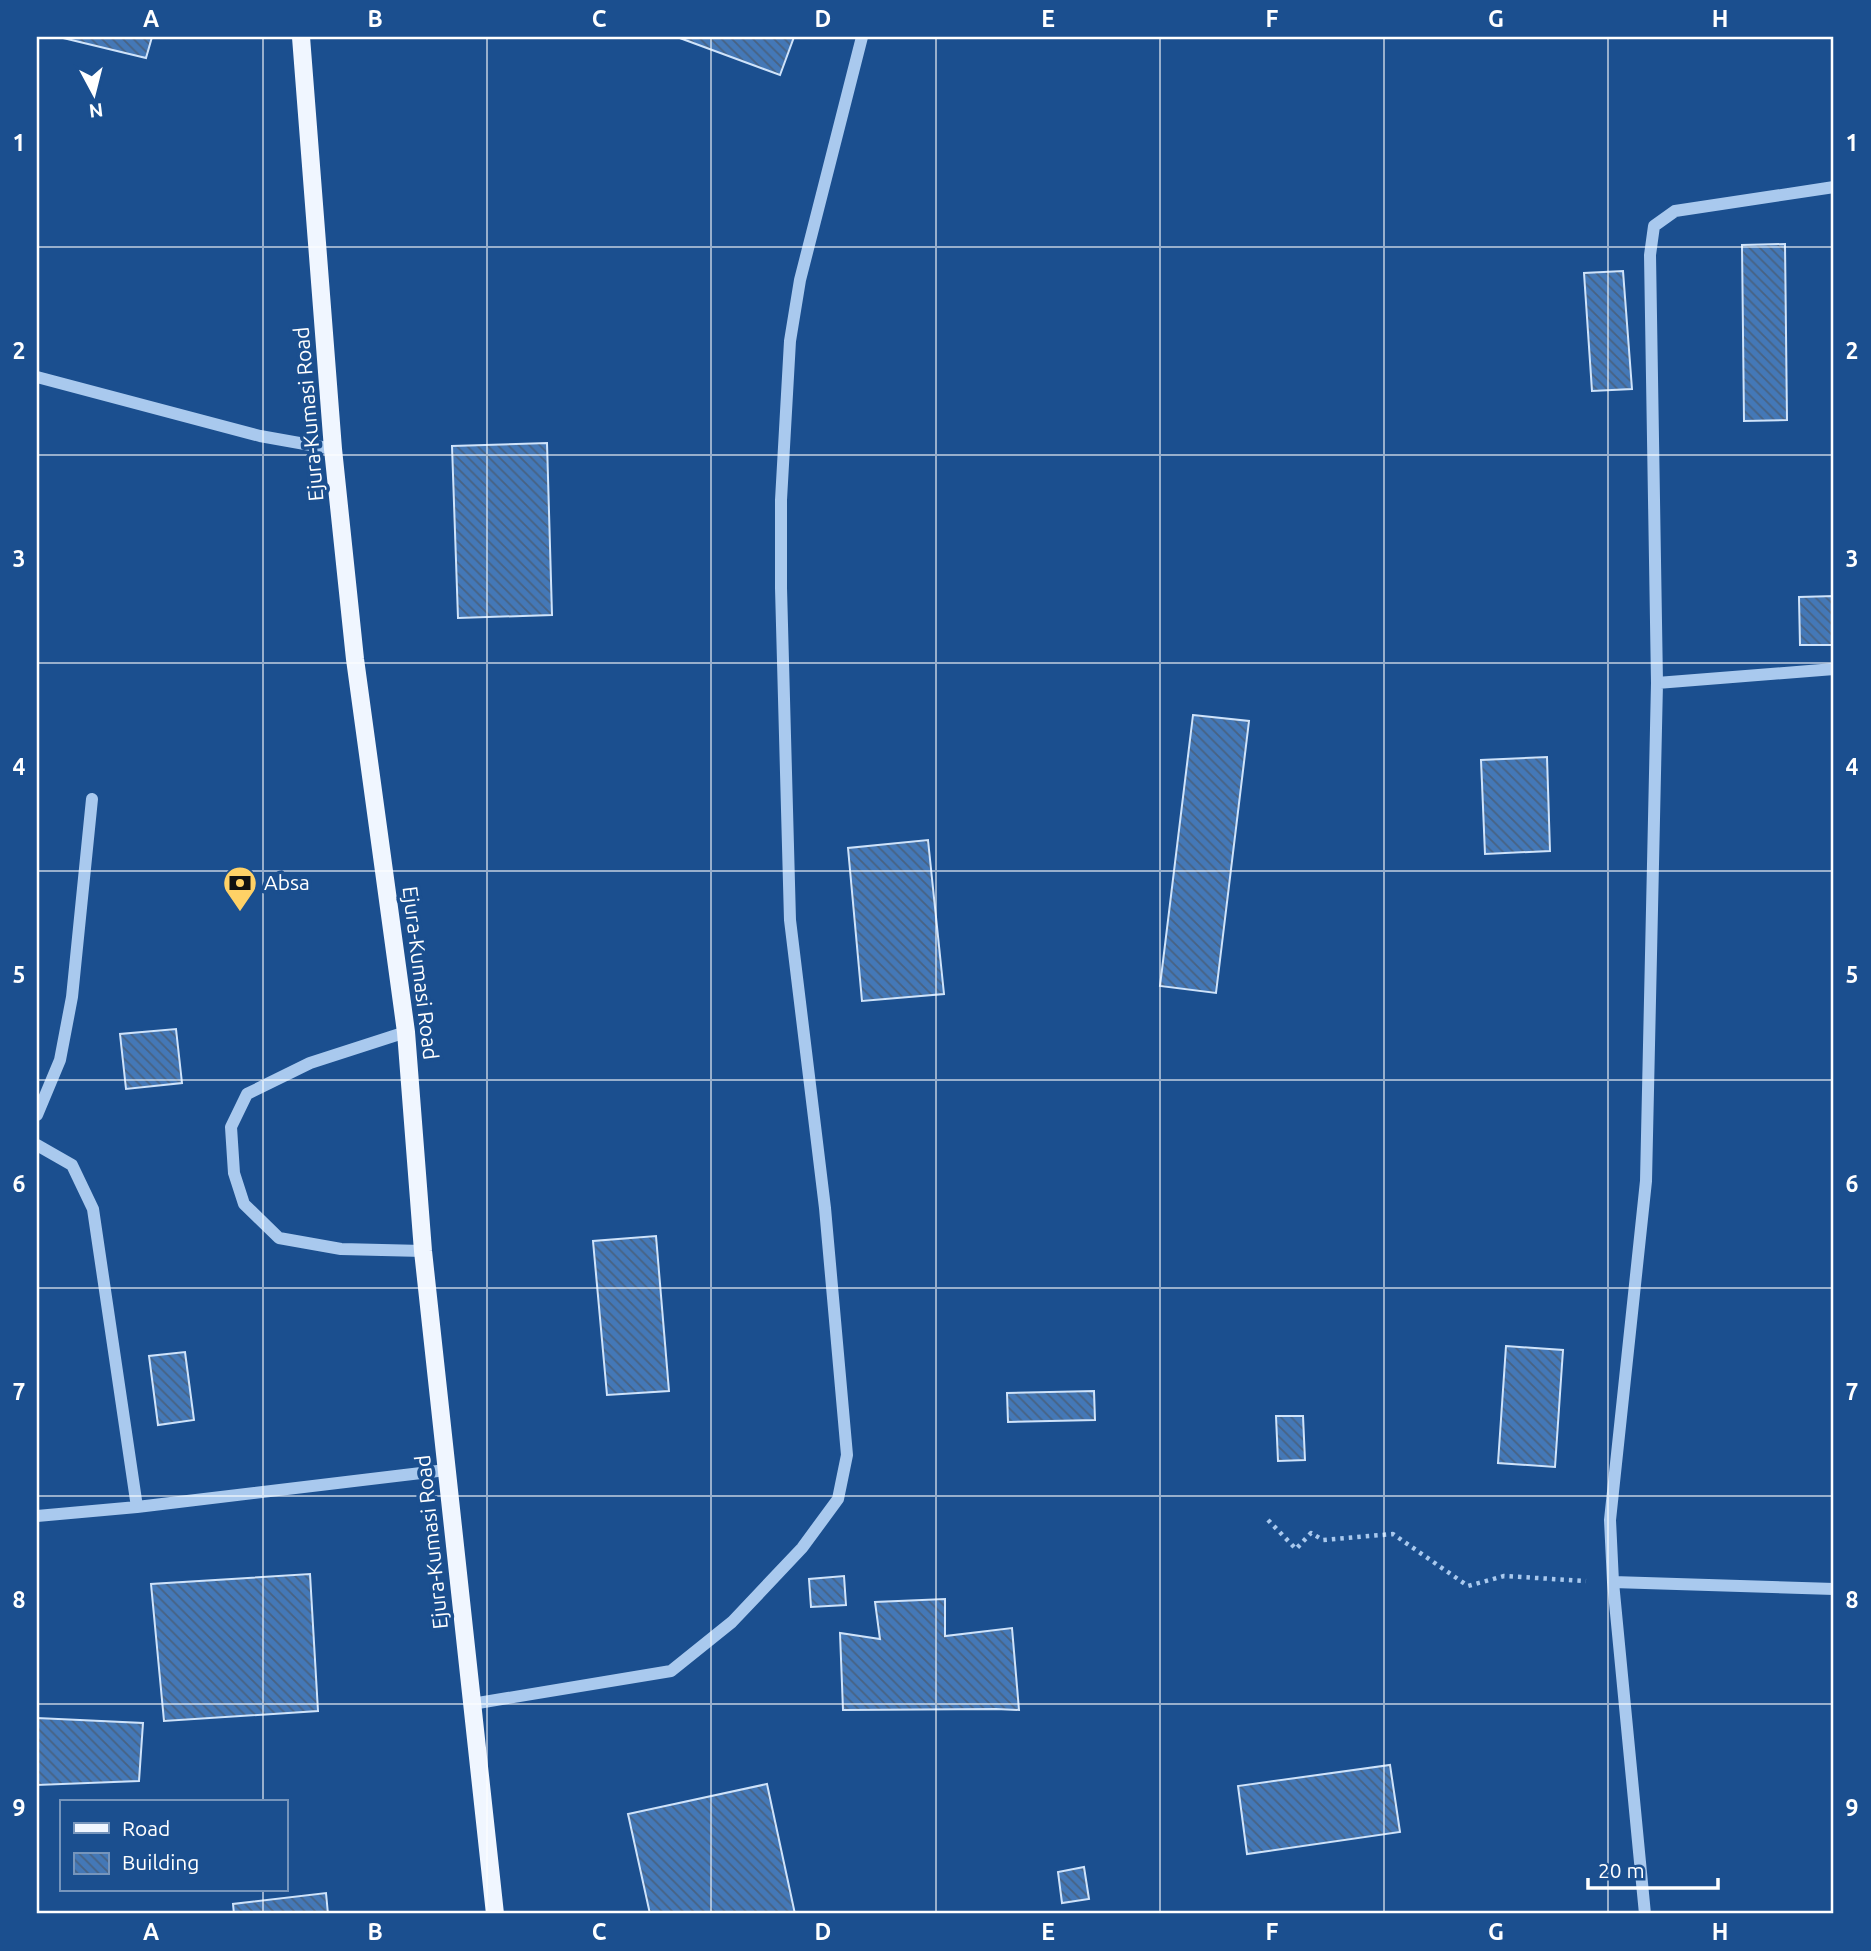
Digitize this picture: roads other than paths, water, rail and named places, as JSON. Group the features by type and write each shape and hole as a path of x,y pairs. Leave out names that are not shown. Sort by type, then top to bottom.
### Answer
{"main road":[{"name":"Ejura-Kumasi Road","path":"301,37 333,449 355,659 406,1032 423,1251 495,1914"}],"street":[{"path":"472,1704 671,1671 732,1622 802,1548 838,1499 847,1455 825,1209 790,920 781,500 790,341 800,280 862,37"},
{"path":"1645,1914 1613,1582 1610,1520 1646,1181 1657,682 1650,254 1654,226 1675,211 1834,187"},
{"path":"37,377 260,436 333,449"},
{"path":"1657,682 1834,669"},
{"path":"37,1115 60,1060 72,997 92,799"},
{"path":"406,1032 310,1063 247,1094 231,1127 234,1173 244,1204 279,1238 341,1249 423,1251"},
{"path":"37,1145 72,1166 93,1209 137,1507"},
{"path":"37,1516 137,1507 446,1470"},
{"path":"1613,1582 1834,1589"}],"place":[{"name":"Absa","path":"240,913"}]}
